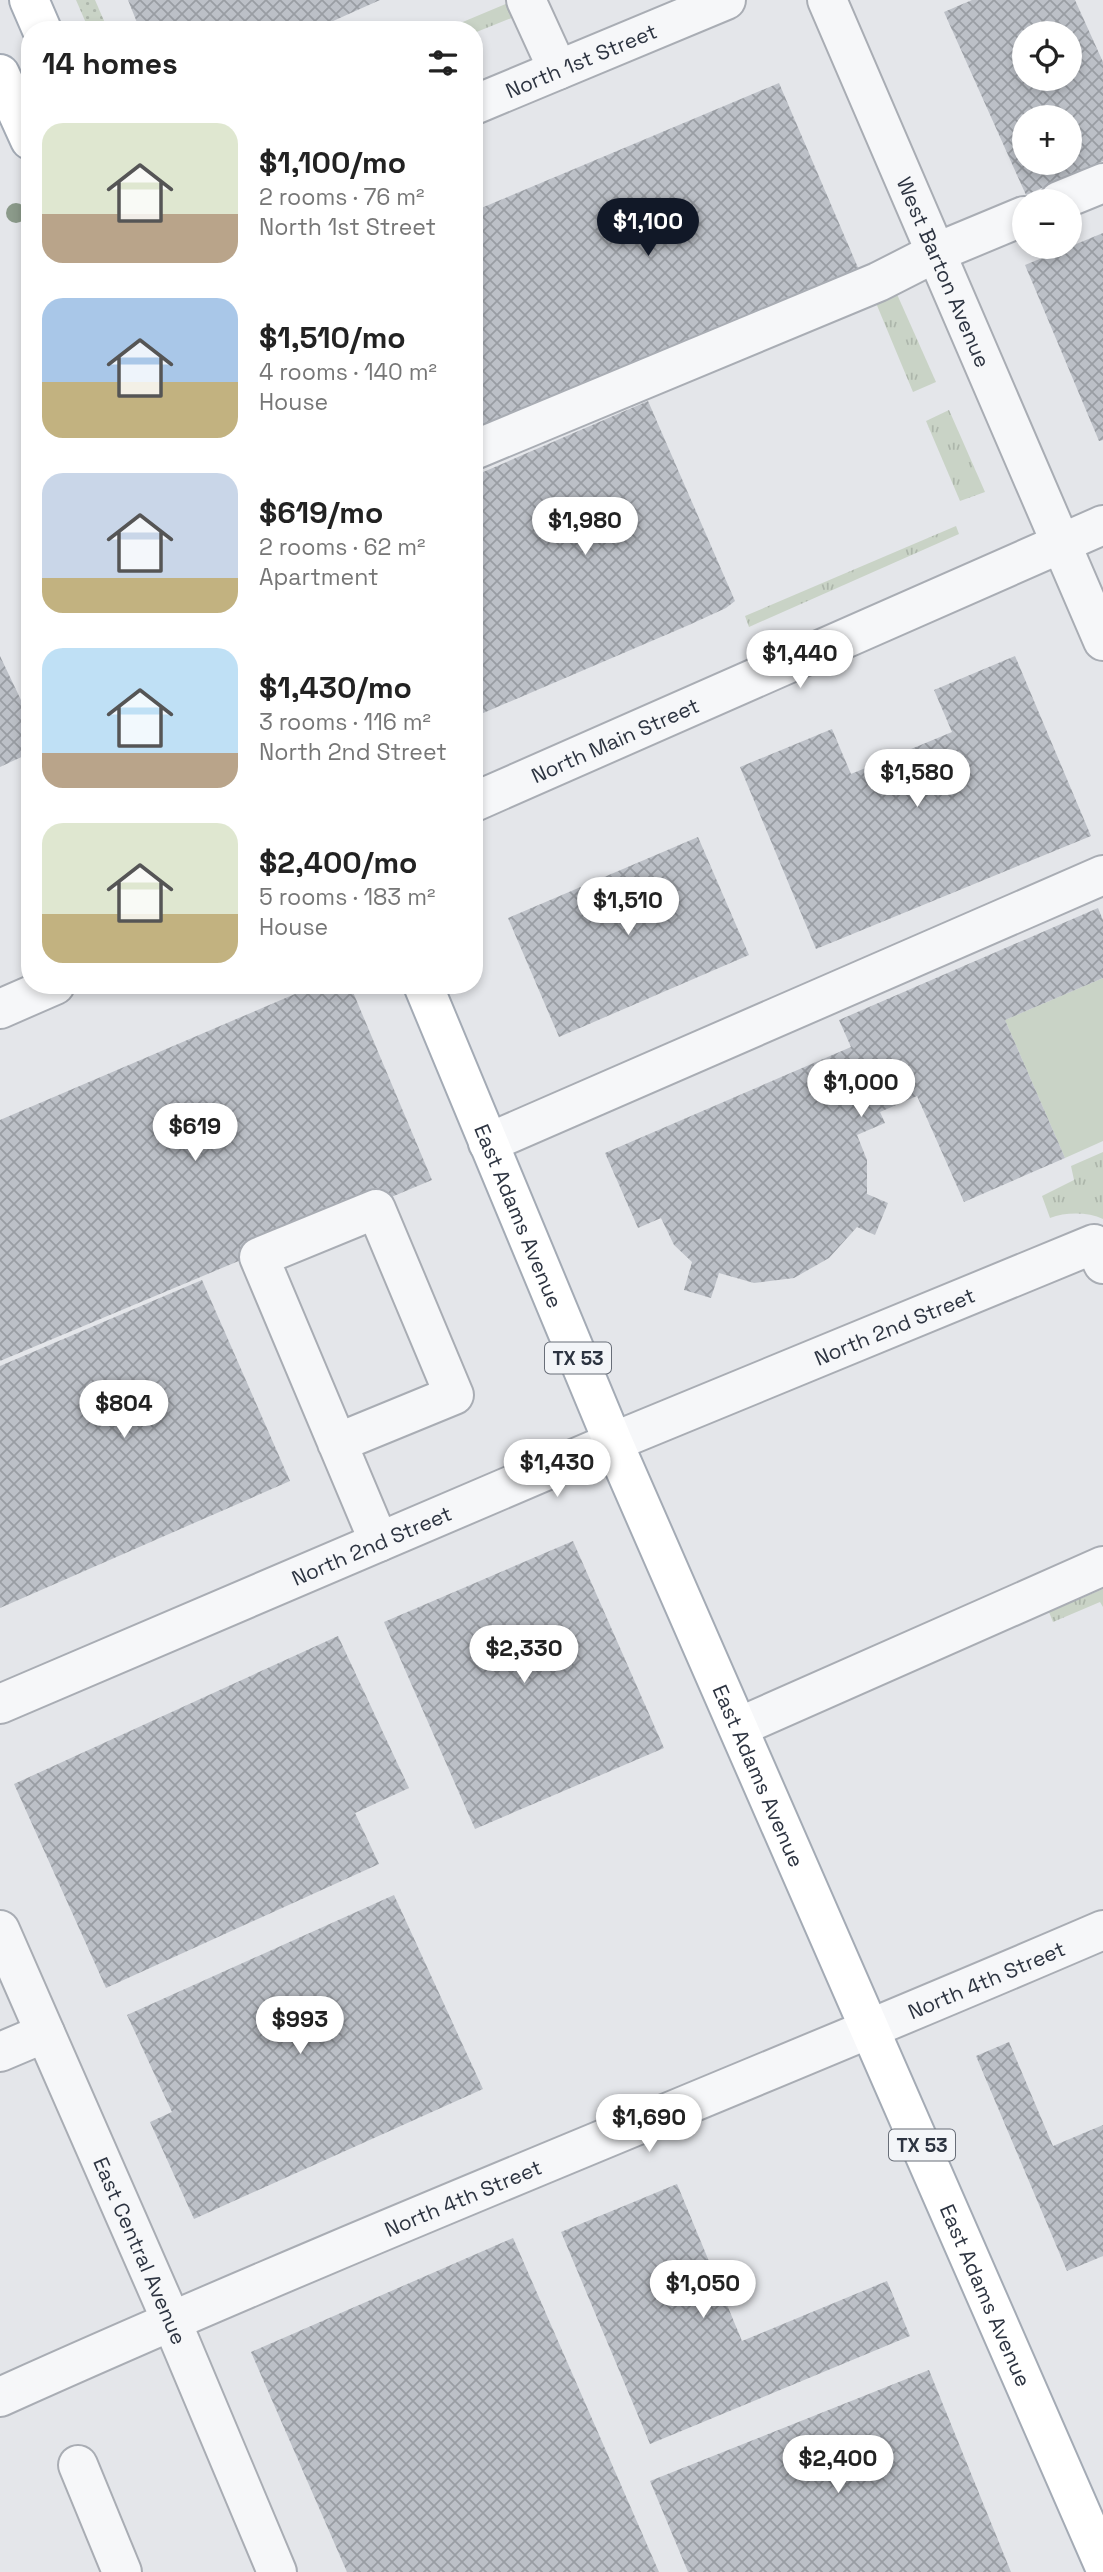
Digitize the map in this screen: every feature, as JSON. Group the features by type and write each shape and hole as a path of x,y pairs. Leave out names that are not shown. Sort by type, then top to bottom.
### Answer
{"main road":[{"path":"29,0 38,21"},
{"path":"0,74 21,120"},
{"name":"East Adams Avenue","path":"427,994 613,1442 872,2029 1103,2563"}],"street":[{"path":"526,0 558,70"},
{"name":"North 1st Street","path":"483,100 558,70 662,12 726,0"},
{"name":"West Barton Avenue","path":"827,0 1103,641"},
{"path":"1082,192 1103,183"},
{"path":"483,446 878,282 935,253 1012,221"},
{"name":"North Main Street","path":"483,798 1103,524"},
{"path":"488,1143 1103,875"},
{"path":"0,1009 34,994"},
{"path":"337,1443 454,1395 376,1209 259,1257 337,1443 379,1542"},
{"name":"North 2nd Street","path":"0,1704 613,1442 1098,1254"},
{"path":"739,1727 1103,1566"},
{"name":"East Central Avenue","path":"0,1930 171,2320 277,2572"},
{"name":"North 4th Street","path":"0,2397 171,2320 872,2029 1103,1930"},
{"path":"0,2052 45,2033"},
{"path":"78,2465 122,2572"}],"green space":[{"path":"76,0 95,0 104,21 85,21"},
{"path":"508,3 514,17 483,29 483,21 465,21"},
{"path":"896,292 936,382 913,392 876,303"},
{"path":"949,410 985,492 960,501 926,421"},
{"path":"956,526 959,534 749,627 745,616"},
{"path":"1103,978 1103,1141 1065,1158 1005,1020"},
{"path":"1103,1152 1103,1219 1077,1214 1050,1218 1042,1196 1074,1180 1071,1166"},
{"path":"1103,1589 1103,1607 1100,1602 1053,1622 1049,1612"}],"building":[{"path":"128,0 380,0 333,21 136,21"},
{"path":"972,0 1075,0 1103,62 1103,161 1082,170 1082,105 1012,105 1012,164 944,12"},
{"path":"779,83 862,277 483,438 483,207"},
{"path":"1017,175 1071,175 1040,189 1023,189"},
{"path":"1103,233 1103,440 1099,441 1025,265 1040,259 1082,259 1082,242"},
{"path":"648,401 735,601 689,625 483,713 483,472"},
{"path":"0,656 21,700 21,757 0,767"},
{"path":"1015,656 1091,836 816,949 740,767 832,729 851,774 952,732 934,690"},
{"path":"698,837 749,955 559,1037 508,918"},
{"path":"1098,908 1103,920 1103,978 1005,1020 1065,1158 964,1202 917,1096 880,1112 885,1123 857,1135 867,1160 867,1194 888,1203 875,1235 857,1227 829,1258 794,1278 754,1283 719,1273 711,1298 684,1290 692,1262 674,1245 661,1218 638,1228 605,1153 851,1047 839,1020"},
{"path":"295,994 354,994 432,1180 0,1361 0,1120"},
{"path":"202,1280 290,1481 0,1608 0,1366"},
{"path":"573,1541 664,1748 475,1829 384,1622"},
{"path":"338,1636 409,1788 355,1813 379,1864 106,1988 14,1784"},
{"path":"394,1895 483,2089 194,2219 150,2122 172,2112 127,2015"},
{"path":"1009,2042 1053,2146 1103,2125 1103,2256 1067,2271 976,2056"},
{"path":"677,2184 742,2341 887,2281 910,2336 650,2444 561,2232"},
{"path":"513,2238 659,2572 347,2572 251,2352"},
{"path":"929,2370 1011,2572 688,2572 650,2481"}]}
